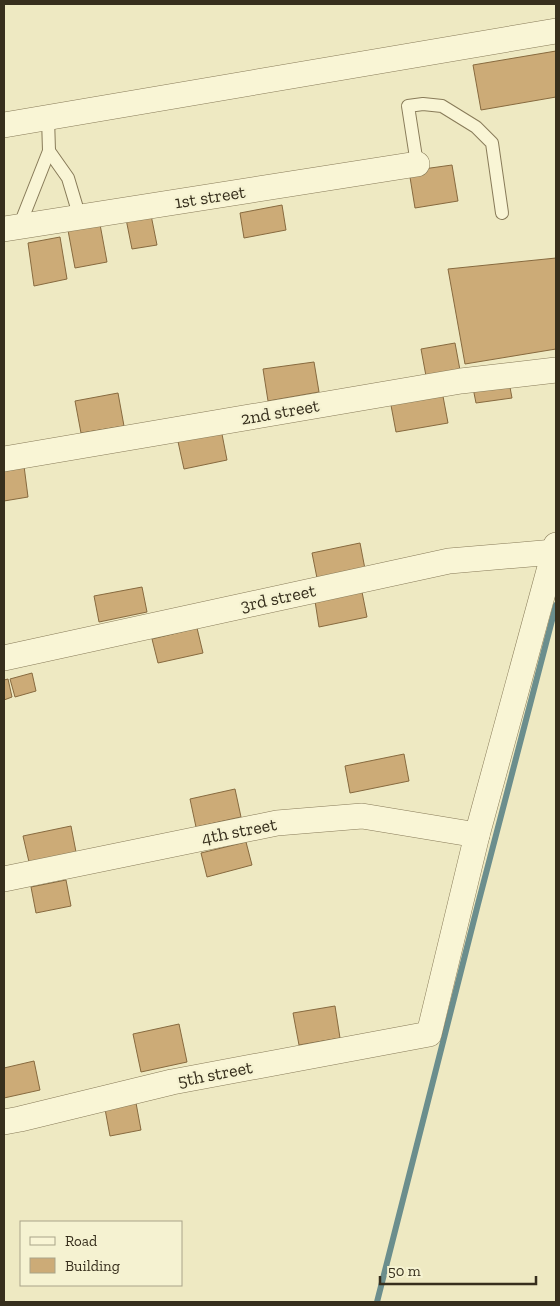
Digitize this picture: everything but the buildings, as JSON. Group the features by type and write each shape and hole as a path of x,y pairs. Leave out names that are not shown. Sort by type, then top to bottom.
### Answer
{"street":[{"path":"4,125 556,31"},
{"name":"1st street","path":"11,228 417,164"},
{"name":"2nd street","path":"4,459 461,381 556,370"},
{"path":"477,835 555,549"},
{"name":"3rd street","path":"4,658 448,561 555,549"},
{"name":"4th street","path":"4,880 277,823 362,816 477,835"},
{"name":"5th street","path":"4,1122 172,1082 429,1034 477,835"}],"lane":[{"path":"417,164 408,106 423,104 442,106 476,127 492,143 502,213"},
{"path":"11,228 49,151 48,118"},
{"path":"49,151 68,178 80,218"}],"waterway":[{"path":"377,1302 556,605"}]}
